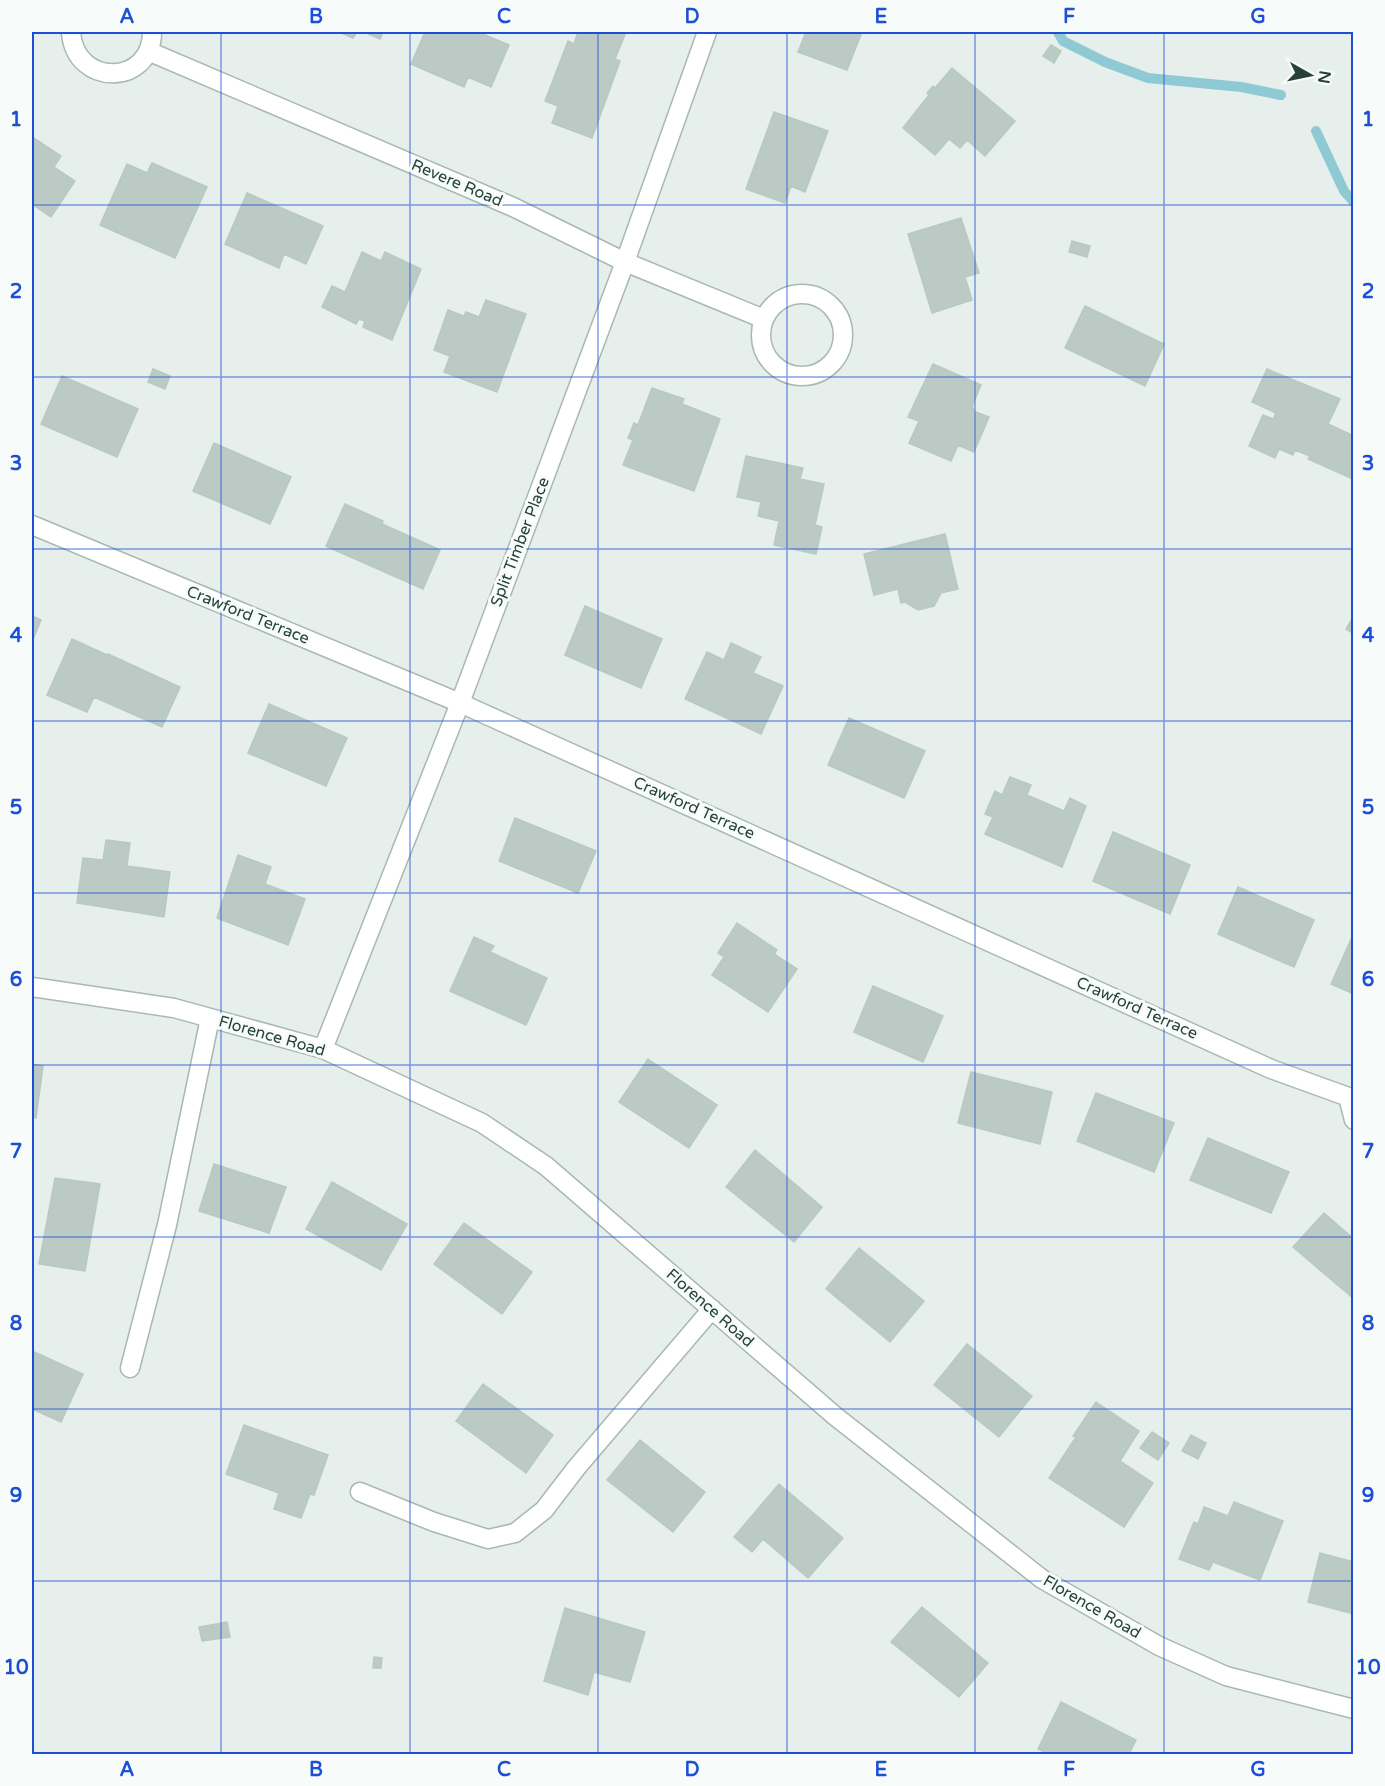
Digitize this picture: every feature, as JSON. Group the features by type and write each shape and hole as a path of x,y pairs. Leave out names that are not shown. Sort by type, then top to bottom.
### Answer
{"street":[{"path":"71,32 78,55 88,66 103,73 118,73 132,68 148,51 152,32"},
{"name":"Split Timber Place","path":"323,1049 460,703 625,262 707,32"},
{"name":"Revere Road","path":"148,51 513,207 625,262 764,319"},
{"path":"800,294 818,297 833,308 842,324 844,333 840,352 829,367 822,372 804,377 786,374 771,363 762,347 761,328 764,319 768,311 782,298 800,294"},
{"name":"Crawford Terrace","path":"32,525 460,703 1261,1064 1351,1098"},
{"name":"Florence Road","path":"32,987 174,1008 323,1049 482,1123 537,1160 835,1416 1042,1579 1159,1646 1226,1676 1353,1709"},
{"path":"130,1368 167,1225 210,1018"},
{"path":"1351,1098 1353,1120"},
{"path":"360,1492 434,1522 488,1539 515,1533 544,1510 577,1467 712,1309"}],"building":[{"path":"339,32 357,32 353,38"},
{"path":"364,32 383,32 380,39"},
{"path":"425,32 443,32 450,35 451,32 478,32 509,45 491,87 468,77 464,87 411,64"},
{"path":"578,32 626,32 615,59 620,61 592,138 552,123 558,106 545,101 568,41 574,44"},
{"path":"806,32 862,32 847,70 798,52"},
{"path":"1051,45 1061,51 1054,63 1043,56"},
{"path":"952,68 1015,121 985,156 967,140 960,148 949,139 935,155 903,128 929,95 927,93 933,86 935,88"},
{"path":"774,112 828,131 805,192 791,186 785,203 746,189"},
{"path":"32,137 61,156 54,167 75,181 51,217 33,205 32,207"},
{"path":"152,163 207,187 175,258 100,225 127,164 147,173"},
{"path":"247,193 323,226 306,264 284,254 279,268 225,244"},
{"path":"961,218 979,273 965,277 972,300 932,313 908,234"},
{"path":"1072,241 1090,246 1087,257 1069,252"},
{"path":"362,252 381,261 385,252 421,269 392,340 363,327 365,321 359,319 356,324 322,307 332,286 345,292"},
{"path":"486,300 526,314 497,392 444,372 450,356 434,350 448,310 464,316 466,312 479,317"},
{"path":"1085,306 1164,344 1145,386 1065,348"},
{"path":"933,364 981,385 972,407 973,411 989,417 974,452 958,445 951,461 909,443 919,421 908,417"},
{"path":"153,369 170,376 165,389 148,382"},
{"path":"1267,369 1340,399 1328,424 1354,436 1353,479 1308,459 1310,456 1295,450 1293,455 1279,449 1275,458 1249,446 1263,415 1273,419 1276,413 1252,402"},
{"path":"62,376 138,409 117,457 41,424"},
{"path":"652,388 684,399 682,404 720,419 694,491 623,465 633,440 628,438 634,423 638,425"},
{"path":"214,443 291,477 270,524 193,491"},
{"path":"746,456 803,468 800,479 824,484 815,525 822,527 816,554 774,545 779,521 758,516 761,502 737,497"},
{"path":"345,504 383,521 382,524 440,550 423,589 326,546"},
{"path":"945,534 958,589 941,593 934,606 918,610 905,602 901,603 898,589 874,595 864,554"},
{"path":"585,606 662,639 641,688 565,655"},
{"path":"32,616 41,620 32,642"},
{"path":"1354,616 1354,634 1346,629"},
{"path":"72,639 180,687 162,727 94,697 87,712 47,695"},
{"path":"731,643 761,657 753,673 783,686 761,734 685,699 707,652 724,660"},
{"path":"269,704 347,738 326,786 248,753"},
{"path":"849,718 925,751 904,798 828,765"},
{"path":"1010,777 1031,785 1027,795 1064,811 1070,798 1086,806 1062,867 985,834 993,817 985,814 995,791 1002,795"},
{"path":"515,818 596,851 578,893 499,861"},
{"path":"1113,832 1190,865 1170,914 1093,881"},
{"path":"106,840 130,843 127,866 170,872 164,917 77,903 83,858 103,860"},
{"path":"238,855 271,867 265,884 305,899 288,945 217,918"},
{"path":"1238,887 1314,920 1294,967 1218,934"},
{"path":"737,923 777,950 774,954 797,969 768,1012 712,975 724,957 718,953"},
{"path":"474,937 494,946 490,952 547,978 526,1025 450,991"},
{"path":"1352,937 1354,938 1354,994 1331,984"},
{"path":"873,986 943,1016 923,1062 854,1032"},
{"path":"648,1059 717,1105 689,1148 619,1102"},
{"path":"32,1064 43,1066 36,1118 32,1117"},
{"path":"971,1072 1052,1092 1040,1144 958,1123"},
{"path":"1096,1093 1174,1123 1154,1172 1077,1141"},
{"path":"1208,1138 1289,1172 1271,1213 1190,1180"},
{"path":"755,1150 822,1207 794,1242 726,1187"},
{"path":"214,1164 286,1187 269,1233 199,1211"},
{"path":"55,1178 100,1184 85,1271 39,1264"},
{"path":"332,1182 407,1224 381,1270 306,1229"},
{"path":"1324,1213 1354,1239 1354,1299 1293,1247"},
{"path":"464,1223 532,1272 502,1314 434,1264"},
{"path":"859,1248 924,1301 890,1342 826,1289"},
{"path":"967,1344 1032,1396 999,1437 934,1385"},
{"path":"32,1351 83,1374 61,1422 32,1409"},
{"path":"483,1384 553,1435 526,1473 456,1421"},
{"path":"1096,1402 1139,1431 1120,1461 1153,1483 1124,1527 1049,1478"},
{"path":"244,1425 328,1455 314,1495 310,1494 301,1518 274,1509 279,1493 226,1474"},
{"path":"1152,1432 1169,1443 1158,1460 1140,1448"},
{"path":"1191,1435 1206,1443 1198,1459 1182,1451"},
{"path":"640,1440 705,1492 673,1532 607,1480"},
{"path":"779,1484 843,1538 808,1578 763,1539 752,1552 734,1537"},
{"path":"1234,1502 1283,1521 1260,1580 1213,1562 1209,1570 1179,1559 1194,1522 1198,1524 1204,1507 1228,1516"},
{"path":"1320,1553 1354,1562 1354,1614 1308,1602"},
{"path":"922,1607 988,1663 959,1697 891,1642"},
{"path":"565,1608 645,1632 630,1682 594,1672 588,1695 544,1681"},
{"path":"227,1622 230,1637 202,1641 199,1627"},
{"path":"374,1657 382,1658 381,1668 373,1668"},
{"path":"1061,1702 1136,1740 1129,1754 1048,1754 1038,1749"}],"waterway":[{"path":"1058,32 1063,41 1105,62 1148,78 1241,87 1281,95"},
{"path":"1316,131 1344,191 1354,202"}]}
